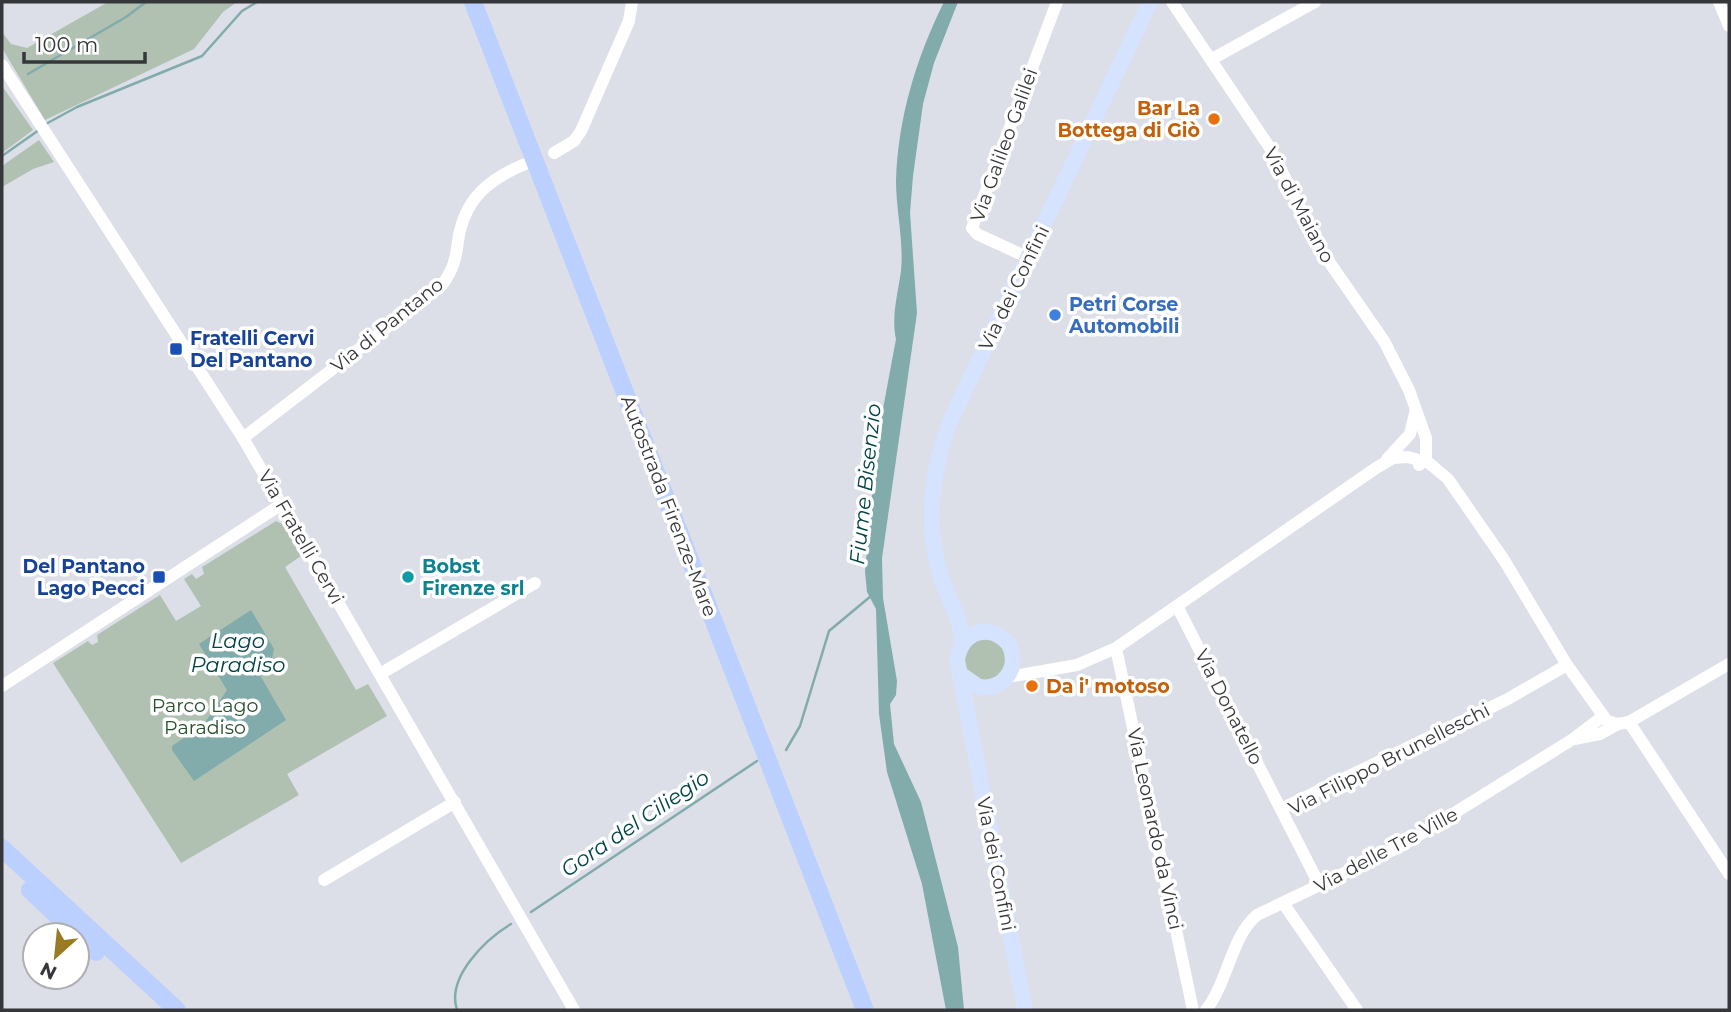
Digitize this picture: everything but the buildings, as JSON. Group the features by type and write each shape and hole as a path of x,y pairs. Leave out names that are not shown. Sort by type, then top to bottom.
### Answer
{"highway":[{"name":"Autostrada Firenze-Mare","path":"473,2 865,1010"},
{"name":"Autostrada Firenze-Mare","path":"485,2 877,1010"},
{"path":"2,848 177,1010"},
{"path":"2,864 160,1010"}],"main road":[{"name":"Via dei Confini","path":"1025,1010 957,660 962,643 960,620 944,586 937,562 933,517 934,482 941,448 952,417 1150,2"},
{"name":"Via dei Confini","path":"944,586 966,618 982,631 1000,636 1013,652"},
{"path":"962,643 969,636 982,631"},
{"path":"960,674 969,683 986,688 999,685 1008,677 1013,665 1013,652"},
{"path":"968,719 974,700 986,688"}],"street":[{"path":"554,153 575,141 581,131 629,21 632,2"},
{"name":"Via Galileo Galilei","path":"1029,258 977,234 972,228 1057,2"},
{"name":"Via di Maiano","path":"1172,2 1212,59 1290,186 1323,253 1384,341 1409,390 1415,414 1427,440 1425,461"},
{"path":"1212,59 1315,2"},
{"path":"1719,2 1729,26"},
{"name":"Via Fratelli Cervi","path":"3,72 243,438 574,1010"},
{"name":"Via di Pantano","path":"243,438 442,285 453,271 462,222 478,193 490,180 525,164"},
{"path":"1409,457 1410,434 1415,414"},
{"path":"1381,465 1410,434"},
{"path":"1008,677 1087,662 1116,648 1381,465 1393,458 1409,457 1425,461 1452,484 1504,560 1567,665 1602,717 1623,723 1729,874"},
{"path":"1381,465 1422,465 1425,461"},
{"path":"2,686 282,504"},
{"path":"380,674 535,583"},
{"name":"Via Donatello","path":"1177,606 1281,809"},
{"name":"Via Leonardo da Vinci","path":"1116,648 1193,1010"},
{"path":"1013,652 1045,670"},
{"path":"1573,738 1600,734 1729,664"},
{"name":"Via Filippo Brunelleschi","path":"1320,886 1281,809 1506,700 1567,665"},
{"name":"Via delle Tre Ville","path":"1206,1010 1222,986 1246,926 1257,915 1412,839 1602,717"},
{"path":"324,880 455,803"},
{"path":"1283,903 1357,1010"}],"green space":[{"path":"108,2 237,2 223,12 194,49 45,120 2,48 2,32 11,44 27,48"},
{"path":"2,86 33,130 2,153"},
{"path":"39,140 54,162 33,169 2,187 2,166"},
{"name":"Parco Lago Paradiso","path":"276,521 284,525 301,556 285,567 356,690 368,684 387,716 287,774 299,795 181,863 53,663 88,641 92,645 98,642 97,635 160,595 176,621 201,606 184,579 192,574 196,579 204,574 202,567"},
{"path":"985,639 1000,645 1006,660 1000,675 985,681 970,675 964,660 970,645"}],"water":[{"path":"944,2 958,2 934,63 923,104 913,176 910,213 917,313 882,558 883,598 897,681 896,695 890,704 894,744 921,802 958,947 964,1010 946,1010 922,884 887,772 879,714 876,609 867,592 865,571 877,441 896,339 895,314 902,260 896,181 900,134 917,67"},
{"name":"Lago Paradiso","path":"251,610 274,649 272,658 261,670 261,677 286,720 194,781 172,750 172,746 204,724 227,690 199,644"}],"waterway":[{"path":"28,74 126,17 146,2"},
{"path":"44,125 77,107 202,56 242,11 257,2"},
{"path":"2,156 39,130"},
{"name":"Gora del Ciliegio","path":"786,750 800,726 829,631 871,596"},
{"name":"Gora del Ciliegio","path":"531,912 757,761"},
{"name":"Gora del Ciliegio","path":"457,1010 455,997 463,972 480,949 511,924"}],"place":[{"name":"Bar La Bottega di Giò","path":"1214,119"},
{"name":"Petri Corse Automobili","path":"1055,315"},
{"name":"Fratelli Cervi Del Pantano","path":"176,349"},
{"name":"Del Pantano Lago Pecci","path":"159,577"},
{"name":"Bobst Firenze srl","path":"408,577"},
{"name":"Da i' motoso","path":"1032,686"}],"water label":[{"name":"Fiume Bisenzio","path":"865,484"}]}
